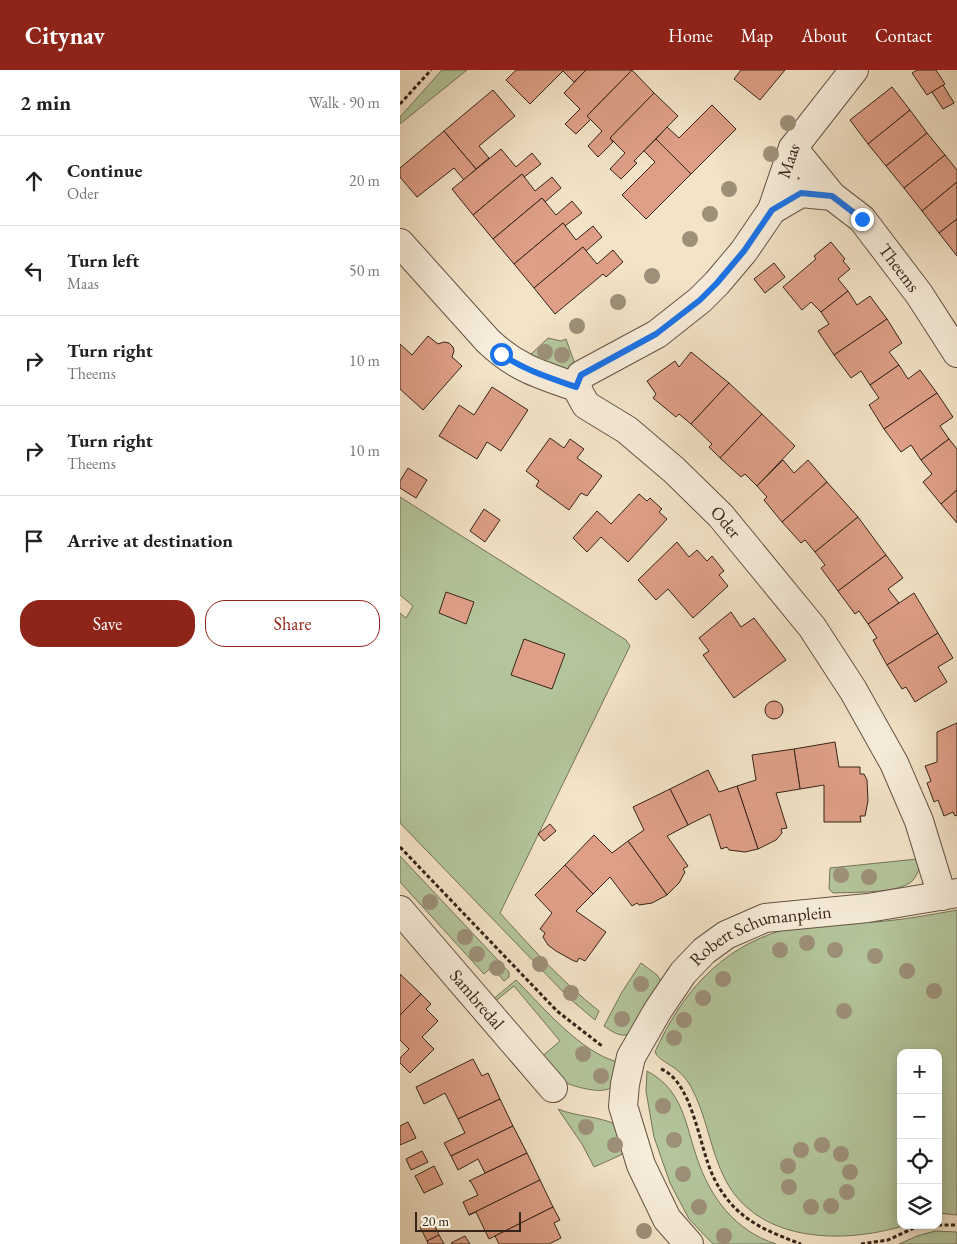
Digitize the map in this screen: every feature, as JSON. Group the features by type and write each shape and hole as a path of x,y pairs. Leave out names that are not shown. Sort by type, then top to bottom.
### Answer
{"street":[{"name":"Maas","path":"576,387 581,375 656,334 700,300 717,283 744,251 772,210 793,148 854,70"},
{"name":"Theems","path":"793,148 832,196 862,219 919,294 957,353"},
{"path":"772,210 801,193 832,196"},
{"path":"400,243 488,342 501,354 531,371 576,387"},
{"name":"Oder","path":"576,387 586,405 627,430 674,470 721,516 812,627 853,690 894,763 950,895"},
{"name":"Robert Schumanplein","path":"689,1244 666,1219 641,1165 623,1106 625,1084 631,1057 658,1010 683,973 704,951 726,935 765,918 868,908 950,895"},
{"name":"Sambredal","path":"400,910 553,1088"}],"path":[{"path":"400,104 430,70"},
{"path":"400,847 557,1011 607,1049 665,1071 682,1087 690,1106 712,1176 734,1207 754,1224 780,1237 801,1244"},
{"path":"942,1225 957,1226"},
{"path":"861,1244 888,1240 912,1229"}],"green space":[{"path":"442,70 467,70 400,124 400,117"},
{"path":"548,338 561,341 566,339 576,367 565,369 527,358"},
{"path":"400,497 626,640 630,646 500,913 560,976 599,1011 595,1020 569,998 400,823 400,613 406,618 413,606 400,595"},
{"path":"400,856 509,972 509,977 504,981 492,967 484,974 400,882"},
{"path":"917,859 920,862 918,871 915,878 907,885 876,891 833,893 829,889 830,868"},
{"path":"957,910 957,1215 942,1213 942,1049 897,1049 897,1227 857,1235 832,1236 806,1234 782,1228 760,1217 741,1202 726,1181 716,1158 701,1108 689,1083 680,1072 659,1058 655,1052 665,1031 690,993 705,976 740,948 760,938 794,927 863,923"},
{"path":"641,963 657,975 661,981 629,1034 619,1035 604,1026 622,992"},
{"path":"516,980 576,1039 604,1057 618,1062 615,1079 610,1088 592,1090 569,1084 555,1077 539,1059 560,1041 514,986 493,1003 491,1001"},
{"path":"647,1071 668,1088 681,1108 702,1172 717,1199 726,1211 748,1231 776,1244 713,1244 689,1219 670,1183 654,1137 646,1091"},
{"path":"558,1109 617,1125 625,1149 621,1155 594,1167 582,1144"},
{"path":"935,1231 957,1232 957,1244 899,1244 917,1236"}],"building":[{"path":"516,70 586,70 574,82 563,71 530,104 506,80"},
{"path":"586,70 632,70 587,116 591,119 576,134 565,124 580,109 564,93"},
{"path":"632,70 654,93 610,138 613,142 598,157 588,146 602,131 587,116"},
{"path":"741,70 785,70 760,100 734,79"},
{"path":"917,70 936,70 945,84 927,95 912,73"},
{"path":"943,85 954,103 943,109 932,92"},
{"path":"892,87 910,110 868,144 850,120"},
{"path":"493,90 515,116 479,146 489,158 476,169 444,131"},
{"path":"654,93 678,116 634,161 637,163 621,179 610,169 625,153 610,138"},
{"path":"712,105 736,129 691,174 656,139 667,127 679,138"},
{"path":"910,110 927,133 886,166 868,144"},
{"path":"444,131 476,169 464,180 454,168 417,197 400,177 400,168"},
{"path":"927,133 945,155 904,188 886,166"},
{"path":"656,139 691,174 646,219 622,195 655,162 644,151"},
{"path":"501,149 516,167 532,153 541,164 524,177 522,174 473,215 452,189"},
{"path":"945,155 957,170 957,182 922,211 904,188"},
{"path":"522,174 535,191 552,177 561,188 545,202 542,198 493,239 473,215"},
{"path":"957,182 957,219 939,233 922,211"},
{"path":"542,198 556,215 572,201 582,213 565,226 563,223 514,264 493,239"},
{"path":"957,219 957,256 939,233"},
{"path":"563,223 576,240 593,226 602,237 586,251 583,247 534,288 514,264"},
{"path":"831,242 845,259 843,261 850,269 838,279 848,291 821,312 811,302 802,310 783,287 816,259 814,256"},
{"path":"583,247 597,264 613,250 623,262 606,277 603,274 555,314 534,288"},
{"path":"774,263 785,277 765,293 754,279"},
{"path":"848,291 857,305 870,296 887,319 834,355 818,331 829,324 821,312"},
{"path":"887,319 902,343 889,352 899,365 870,385 861,371 851,378 834,355"},
{"path":"428,336 438,344 449,343 454,351 452,357 462,366 423,410 400,389 400,344 412,355"},
{"path":"691,352 729,383 691,424 679,414 676,417 653,398 656,394 647,381 675,361 679,367"},
{"path":"899,365 908,379 920,370 937,393 884,429 869,405 879,398 870,385"},
{"path":"729,383 762,414 720,458 709,447 712,444 691,424"},
{"path":"492,387 528,410 501,451 487,442 477,459 439,436 459,405 474,415"},
{"path":"937,393 953,417 940,426 949,439 921,460 911,445 901,452 884,429"},
{"path":"762,414 795,446 757,486 745,474 741,477 720,458"},
{"path":"550,438 564,448 570,439 584,449 577,458 602,476 587,496 581,493 569,510 536,486 539,481 526,471"},
{"path":"949,439 957,449 957,490 941,504 923,482 932,474 921,460"},
{"path":"783,460 794,473 808,460 827,482 782,522 764,500 767,497 757,486"},
{"path":"408,468 427,480 416,498 400,488 400,481"},
{"path":"827,482 858,517 815,552 805,540 801,543 782,522"},
{"path":"957,490 957,523 941,504"},
{"path":"639,494 647,501 650,498 662,509 659,512 667,519 628,562 601,537 587,552 573,538 597,511 611,524"},
{"path":"484,509 500,520 485,542 470,531"},
{"path":"858,517 886,555 838,591 821,568 825,565 815,552"},
{"path":"677,542 689,557 697,550 707,561 712,556 724,571 719,575 728,586 693,618 668,589 656,600 638,580"},
{"path":"886,555 903,578 888,589 899,603 868,624 859,611 855,614 838,591"},
{"path":"446,592 474,602 466,624 439,613"},
{"path":"914,593 938,633 887,665 873,640 877,638 868,624"},
{"path":"731,612 741,627 754,618 786,660 734,698 703,655 709,651 699,638"},
{"path":"938,633 953,658 938,667 947,682 915,702 906,687 902,689 887,665"},
{"path":"524,639 565,654 552,689 511,675"},
{"path":"774,701 780,704 783,710 780,716 774,719 768,716 765,710 768,704"},
{"path":"957,723 957,815 955,816 953,812 944,816 938,800 934,802 927,783 931,781 925,766 937,762 937,732"},
{"path":"835,742 839,767 860,767 860,774 864,774 867,780 868,801 865,816 860,816 861,822 824,822 824,785 800,789 794,749"},
{"path":"794,749 800,789 776,793 787,828 781,829 782,833 776,840 758,849 737,786 756,780 752,755"},
{"path":"708,770 719,792 737,786 758,849 745,852 729,850 727,847 721,849 710,814 688,825 670,789"},
{"path":"670,789 688,825 667,836 688,866 683,869 685,872 679,883 667,895 628,841 644,830 633,807"},
{"path":"550,824 556,831 544,841 538,834"},
{"path":"594,835 612,853 628,841 667,895 652,903 639,905 637,903 632,906 610,877 593,894 565,865"},
{"path":"565,865 593,894 576,911 606,932 585,961 579,958 577,962 556,951 548,945 543,937 545,933 540,929 552,913 535,895"},
{"path":"400,974 421,994 400,1015"},
{"path":"421,994 431,1004 426,1009 438,1021 422,1037 434,1049 410,1073 400,1063 400,1058 409,1049 400,1040 400,1015"},
{"path":"473,1059 482,1076 488,1073 500,1099 458,1119 445,1093 424,1104 416,1087"},
{"path":"500,1099 513,1126 451,1156 444,1143 465,1133 458,1119"},
{"path":"408,1122 416,1138 400,1145 400,1126"},
{"path":"513,1126 527,1153 485,1173 478,1159 458,1170 451,1156"},
{"path":"422,1151 428,1162 411,1170 406,1159"},
{"path":"527,1153 540,1180 469,1215 463,1202 478,1195 469,1181"},
{"path":"434,1166 443,1184 424,1193 415,1176"},
{"path":"540,1180 553,1207 489,1239 476,1212 469,1215"},
{"path":"553,1207 560,1220 554,1223 561,1238 549,1244 499,1244 495,1236"},
{"path":"432,1220 439,1235 427,1241 420,1227"},
{"path":"439,1235 444,1244 428,1244 427,1241"},
{"path":"465,1236 470,1244 451,1243"}],"route":[{"path":"501,354 531,371 576,387 581,375 656,334 700,300 744,251 772,210 801,193 832,196 862,219"}]}
